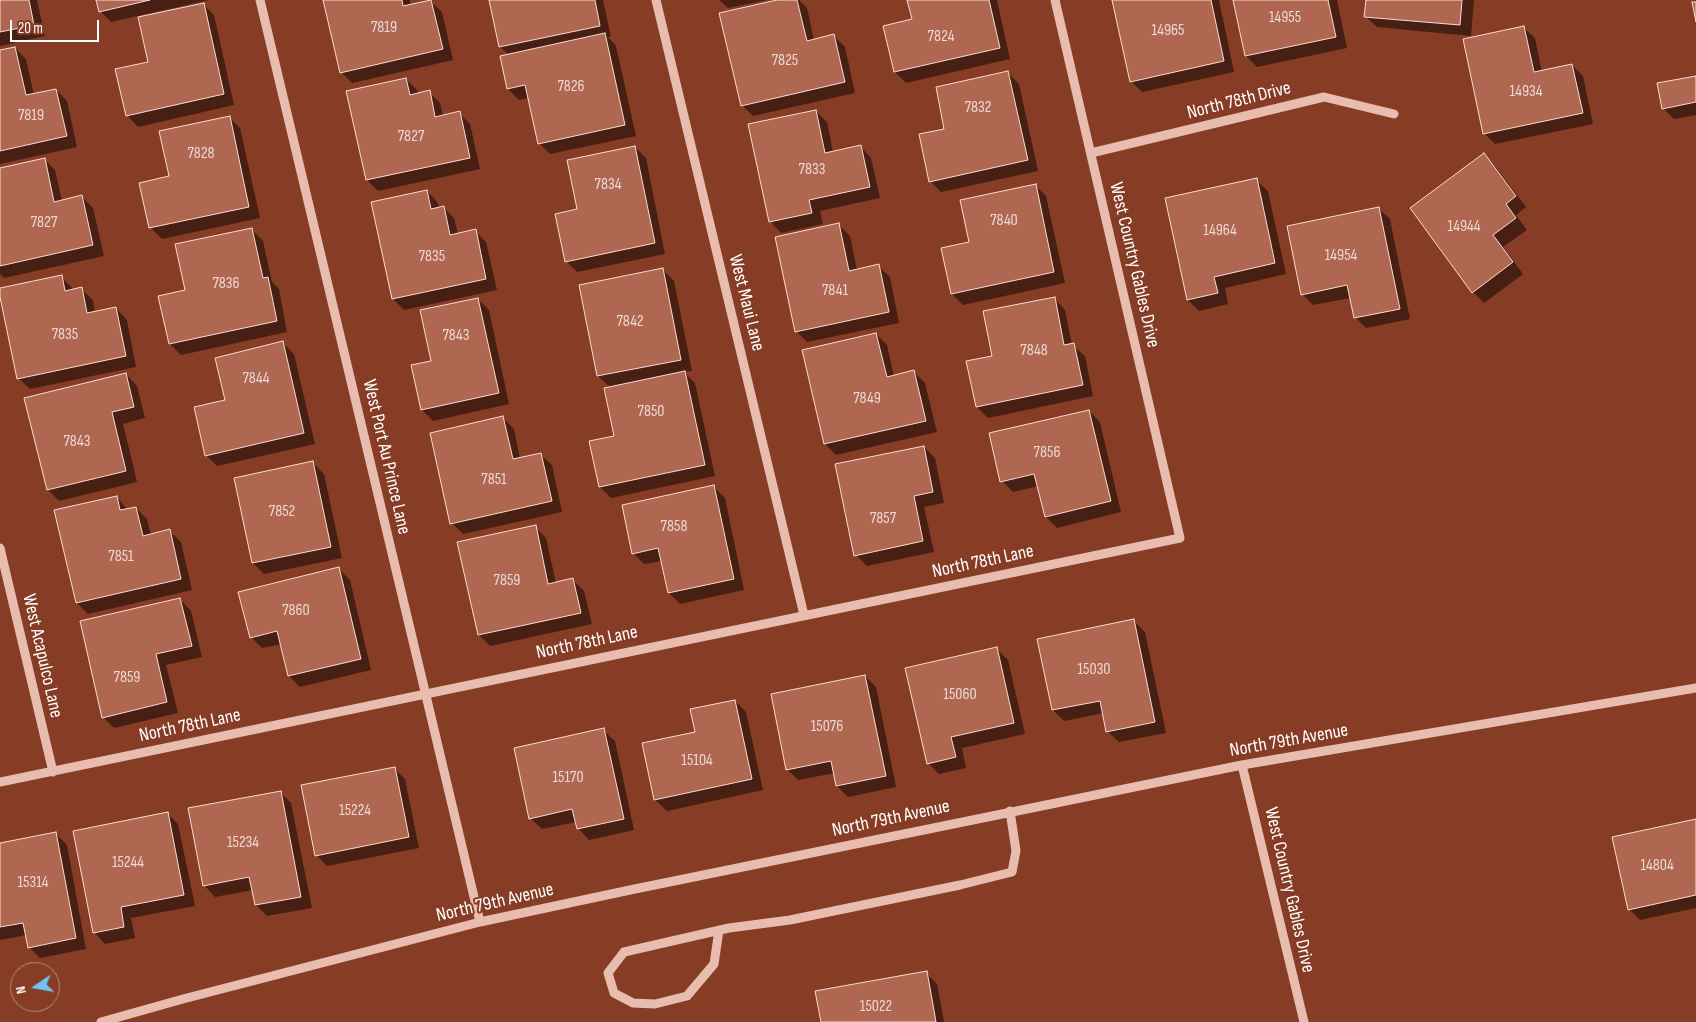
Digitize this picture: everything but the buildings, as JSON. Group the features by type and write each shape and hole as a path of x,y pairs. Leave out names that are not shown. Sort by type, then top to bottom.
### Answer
{"street":[{"name":"West Port Au Prince Lane","path":"260,0 480,922"},
{"name":"West Maui Lane","path":"656,0 804,615"},
{"name":"West Country Gables Drive","path":"1055,0 1180,538"},
{"name":"North 78th Drive","path":"1091,153 1324,97 1394,114"},
{"name":"North 78th Lane","path":"0,782 1180,538"},
{"name":"West Acapulco Lane","path":"0,548 53,772"},
{"name":"North 79th Avenue","path":"101,1022 480,922 1010,811 1242,765 1696,688"},
{"name":"West Country Gables Drive","path":"1242,765 1304,1022"},
{"path":"719,930 714,964 687,996 655,1004 632,1003 614,993 608,974 624,952 719,930 790,920 960,885 1012,872 1016,851 1010,811"}]}
